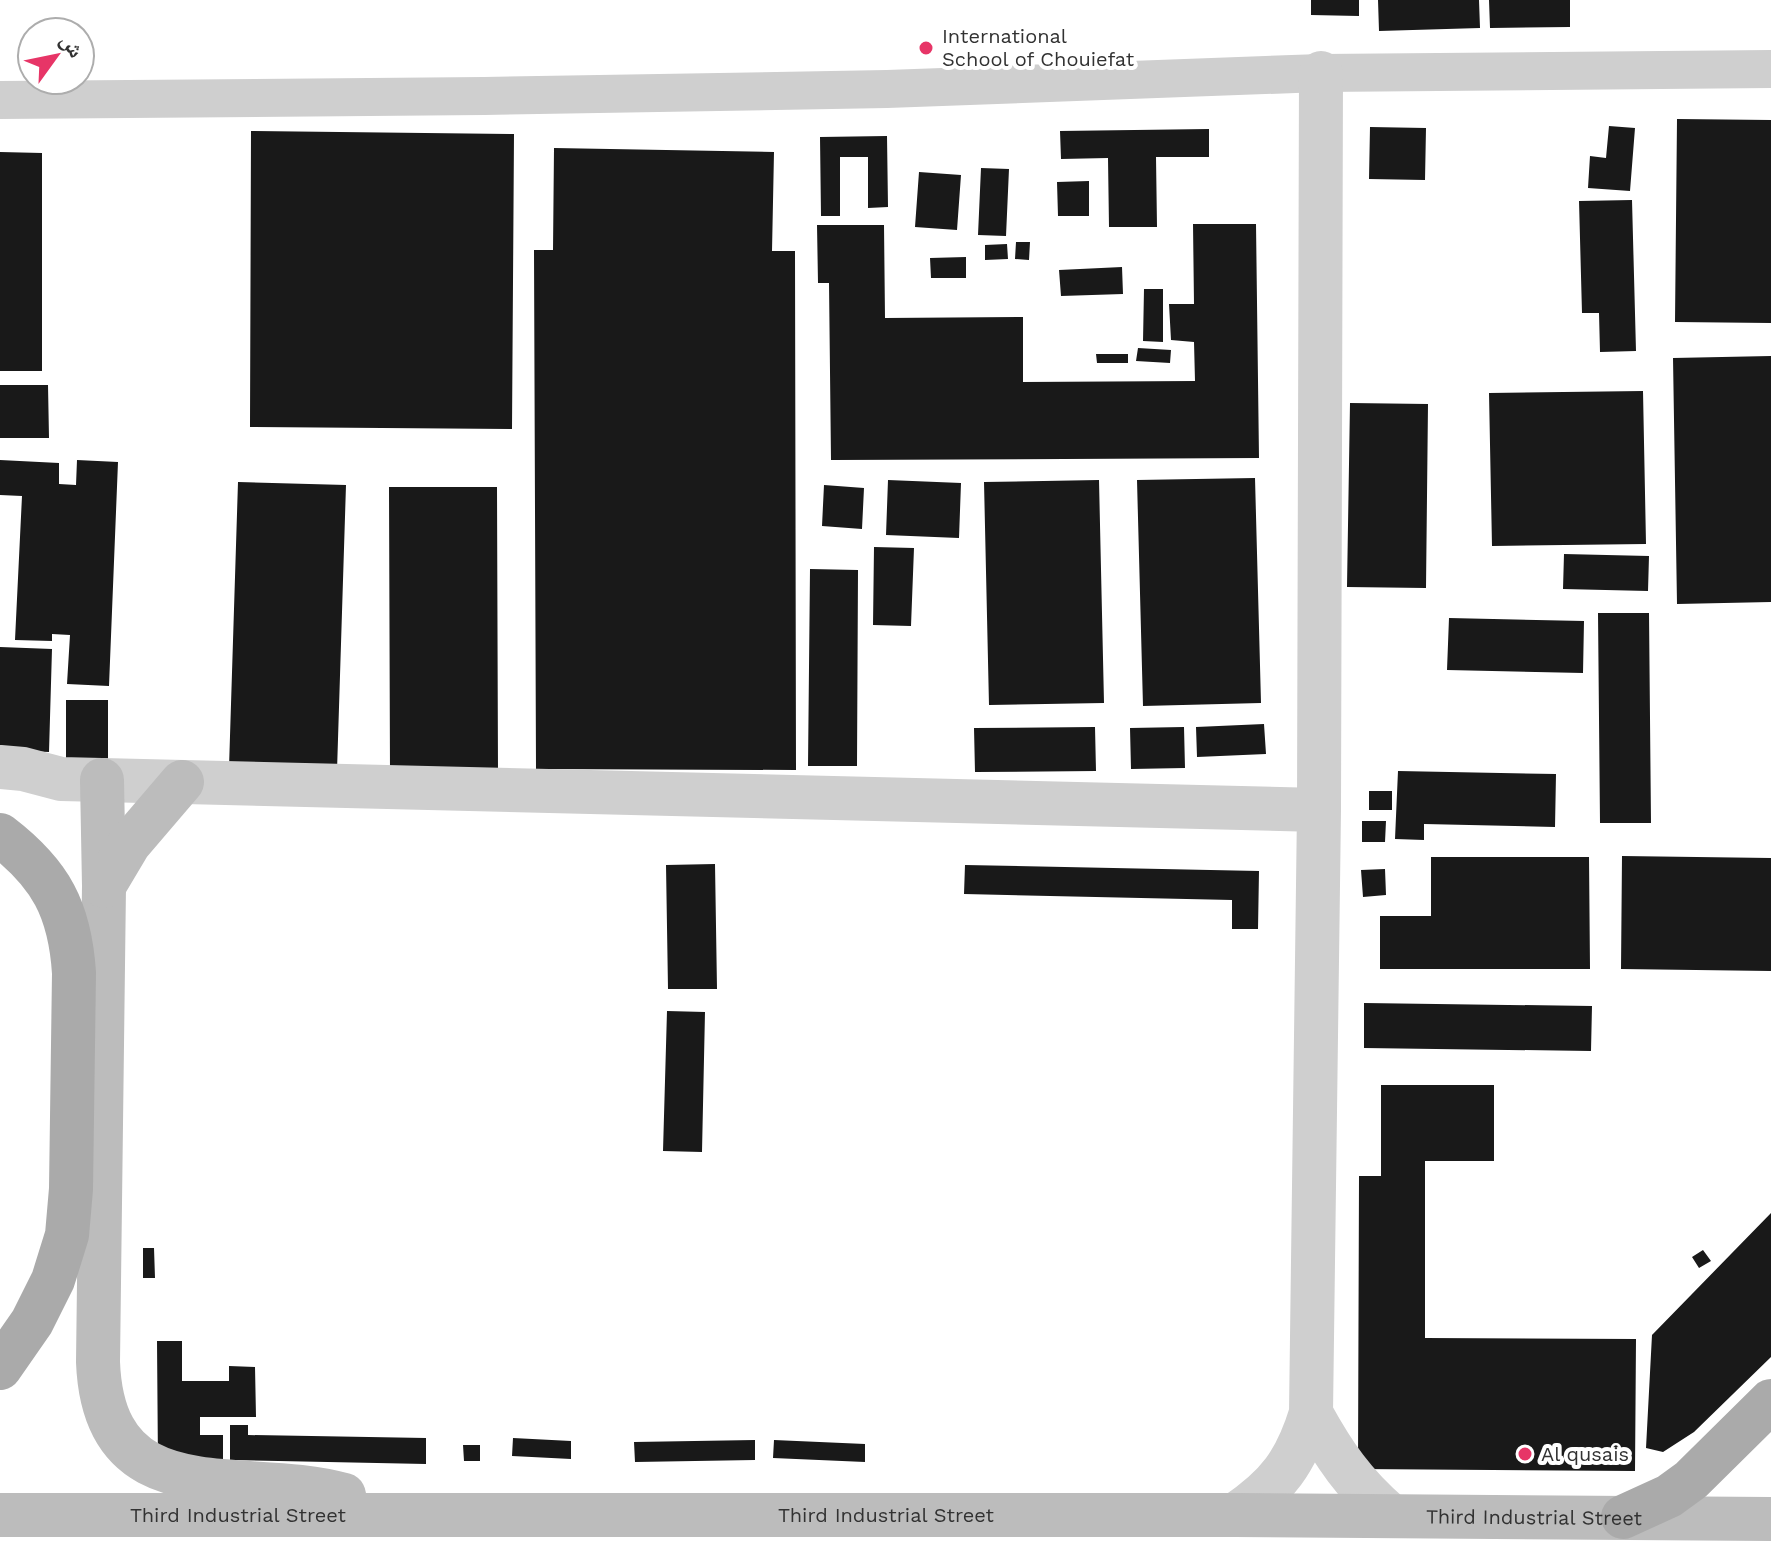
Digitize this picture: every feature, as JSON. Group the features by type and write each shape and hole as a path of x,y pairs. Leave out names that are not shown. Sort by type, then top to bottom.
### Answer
{"main road":[{"path":"82,780 104,886 98,1362 99,1389 106,1415 120,1438 138,1457 162,1471 200,1479 325,1489 362,1500 394,1516"},
{"path":"104,886 129,844 182,782"},
{"path":"0,835 26,855 47,880 62,909 72,941 74,973 71,1189 67,1235 53,1280 32,1322 0,1368"},
{"path":"1623,1517 1669,1496 1691,1480 1771,1401"},
{"name":"Third Industrial Street","path":"0,1515 1390,1515 1771,1519"}],"street":[{"path":"0,100 468,97 887,89 1321,73 1771,69"},
{"path":"1235,1515 1263,1496 1286,1471 1302,1442 1311,1413 1319,810 1321,73"},
{"path":"0,767 82,780"},
{"path":"0,788 82,780 1319,810"},
{"path":"1311,1413 1344,1469 1365,1494 1390,1515"}],"building":[{"path":"1311,0 1359,0 1359,16 1311,15"},
{"path":"1378,0 1479,0 1480,28 1379,31"},
{"path":"1489,0 1570,0 1570,27 1490,28"},
{"path":"1677,119 1771,120 1771,323 1675,322"},
{"path":"1609,126 1635,128 1630,191 1588,188 1590,156 1606,158"},
{"path":"1370,127 1426,128 1425,180 1369,179"},
{"path":"1209,129 1209,157 1156,157 1157,227 1109,227 1108,158 1061,159 1060,131"},
{"path":"251,131 514,134 512,429 250,427"},
{"path":"887,136 888,207 868,208 868,157 840,157 840,216 821,216 820,137"},
{"path":"554,148 774,152 772,251 795,251 796,770 536,769 534,250 553,250"},
{"path":"0,152 42,153 42,371 0,371"},
{"path":"981,168 1009,169 1006,236 978,235"},
{"path":"919,172 961,175 957,230 915,227"},
{"path":"1089,181 1089,216 1058,216 1057,182"},
{"path":"1632,200 1636,351 1600,352 1599,313 1582,313 1579,201"},
{"path":"1193,224 1256,224 1259,458 831,460 829,283 818,283 817,225 884,225 885,318 1023,317 1023,382 1195,381 1194,342 1171,340 1169,304 1194,304"},
{"path":"1016,242 1030,242 1029,260 1015,259"},
{"path":"1007,244 1008,259 985,260 985,245"},
{"path":"966,257 966,278 931,278 930,258"},
{"path":"1122,267 1123,294 1061,296 1059,270"},
{"path":"1144,289 1163,289 1163,342 1143,341"},
{"path":"1138,348 1171,350 1170,363 1136,361"},
{"path":"1096,354 1128,354 1128,363 1097,363"},
{"path":"1771,356 1771,602 1677,604 1673,358"},
{"path":"0,385 48,385 49,438 0,438"},
{"path":"1643,391 1646,544 1492,546 1489,393"},
{"path":"1350,403 1428,404 1426,588 1347,587"},
{"path":"0,460 59,463 59,484 76,485 77,460 118,462 109,686 67,684 70,635 52,634 52,641 15,640 22,496 0,495"},
{"path":"1255,478 1261,703 1143,706 1137,480"},
{"path":"888,480 961,483 959,538 886,535"},
{"path":"1099,480 1104,703 989,705 984,482"},
{"path":"238,482 346,485 337,771 229,768"},
{"path":"824,485 864,488 862,529 822,526"},
{"path":"389,487 497,487 498,773 390,773"},
{"path":"874,547 914,548 911,626 873,625"},
{"path":"1564,554 1649,556 1648,591 1563,589"},
{"path":"810,569 858,570 857,766 808,766"},
{"path":"1598,613 1649,613 1651,823 1600,823"},
{"path":"1449,618 1584,621 1583,673 1447,670"},
{"path":"0,647 52,649 49,752 0,750"},
{"path":"66,700 108,700 108,761 66,761"},
{"path":"1264,724 1266,754 1197,757 1196,727"},
{"path":"1095,727 1096,771 975,772 974,728"},
{"path":"1184,727 1185,768 1131,769 1130,728"},
{"path":"1398,771 1556,774 1555,827 1424,824 1424,840 1395,839"},
{"path":"1369,791 1392,791 1392,810 1369,810"},
{"path":"1362,821 1386,821 1385,842 1362,842"},
{"path":"1622,856 1771,858 1771,971 1621,969"},
{"path":"1431,857 1589,857 1590,969 1380,969 1380,916 1431,916"},
{"path":"715,864 717,989 668,989 666,865"},
{"path":"965,865 1259,871 1258,929 1232,929 1232,900 964,894"},
{"path":"1385,869 1386,895 1363,897 1361,870"},
{"path":"1364,1003 1592,1006 1591,1051 1364,1048"},
{"path":"667,1011 705,1012 702,1152 663,1151"},
{"path":"1381,1085 1494,1085 1494,1161 1425,1161 1425,1338 1636,1339 1635,1471 1358,1469 1359,1176 1381,1176"},
{"path":"1771,1213 1771,1357 1694,1432 1663,1452 1646,1448 1652,1335"},
{"path":"143,1248 154,1248 155,1278 143,1278"},
{"path":"1703,1250 1711,1261 1699,1268 1692,1257"},
{"path":"157,1341 182,1341 182,1381 229,1381 229,1366 255,1367 256,1417 200,1417 200,1435 223,1435 223,1468 158,1467"},
{"path":"230,1425 248,1425 248,1435 426,1438 426,1464 230,1460"},
{"path":"513,1438 571,1441 571,1459 512,1456"},
{"path":"755,1440 755,1460 635,1462 634,1442"},
{"path":"774,1440 865,1444 865,1462 773,1458"},
{"path":"463,1445 480,1445 480,1461 464,1461"}],"place":[{"name":"International School of Chouiefat","path":"926,48"},
{"name":"Al qusais","path":"1525,1454"}]}
